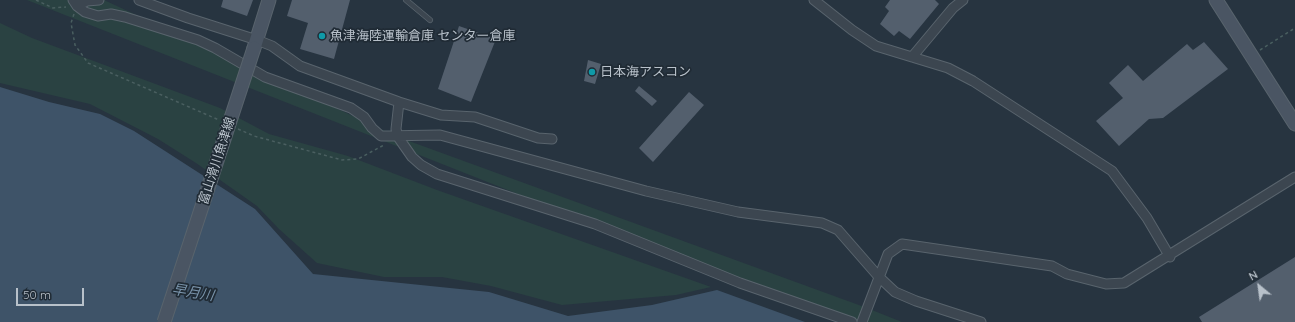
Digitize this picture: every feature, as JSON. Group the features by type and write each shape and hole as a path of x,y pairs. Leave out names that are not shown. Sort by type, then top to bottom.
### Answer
{"main road":[{"name":"富山滑川魚津線","path":"164,322 256,44 269,0"},
{"path":"1216,0 1295,124"}],"street":[{"path":"75,3 100,0"},
{"path":"139,0 256,44 272,46 300,66 399,102 441,115 476,118 538,138 552,140"},
{"path":"814,0 852,30 876,46 948,68 973,81 1112,171 1147,218 1170,256"},
{"path":"912,57 953,8 963,0"},
{"path":"75,3 85,12 98,16 111,14 125,17 198,40 266,77 351,108 364,117 372,128 381,136 398,137 440,135 646,191 738,212 822,223 838,230 879,277 895,292 916,301 981,322"},
{"path":"399,102 396,129 398,137 412,156 421,165 437,174 595,224 740,283 852,322"},
{"path":"862,322 888,254 902,244 1052,266 1067,274 1106,284 1124,283 1170,256 1295,177"}],"lane":[{"path":"406,0 430,20"}],"path":[{"path":"36,0 53,8 75,3 70,23 75,45 88,63 223,122"},
{"path":"1251,55 1295,28"},
{"path":"235,128 254,136 342,160 358,159 398,137"}],"green space":[{"path":"27,0 104,0 398,137 902,322 855,322 609,230"},
{"path":"0,23 32,38 220,108 269,134 348,156 437,190 711,287 676,295 562,305 491,286 442,277 384,277 317,263 279,229 257,206 196,163 158,139 90,104 0,83"}],"water":[{"name":"早月川","path":"0,87 49,102 100,114 134,131 255,209 313,274 489,292 568,316 652,305 717,290 805,322 0,322"}],"building":[{"path":"223,0 253,0 247,16 221,7"},
{"name":"魚津海陸運輸倉庫 センター倉庫","path":"292,0 350,0 334,59 300,49 308,23 287,16"},
{"path":"890,0 935,0 939,4 910,39 899,31 894,36 880,24 889,11 885,7"},
{"path":"459,26 496,39 471,102 438,89"},
{"path":"1204,42 1228,69 1163,118 1149,119 1119,146 1096,121 1123,98 1109,83 1128,65 1143,81 1187,44 1193,50"},
{"name":"日本海アスコン","path":"588,60 601,64 595,84 584,81"},
{"path":"639,86 657,101 652,106 635,91"},
{"path":"689,92 704,105 653,162 639,148"},
{"path":"1295,257 1295,322 1202,322 1199,317"}],"place":[{"name":"魚津海陸運輸倉庫 センター倉庫","path":"322,36"},
{"name":"日本海アスコン","path":"592,72"}]}
